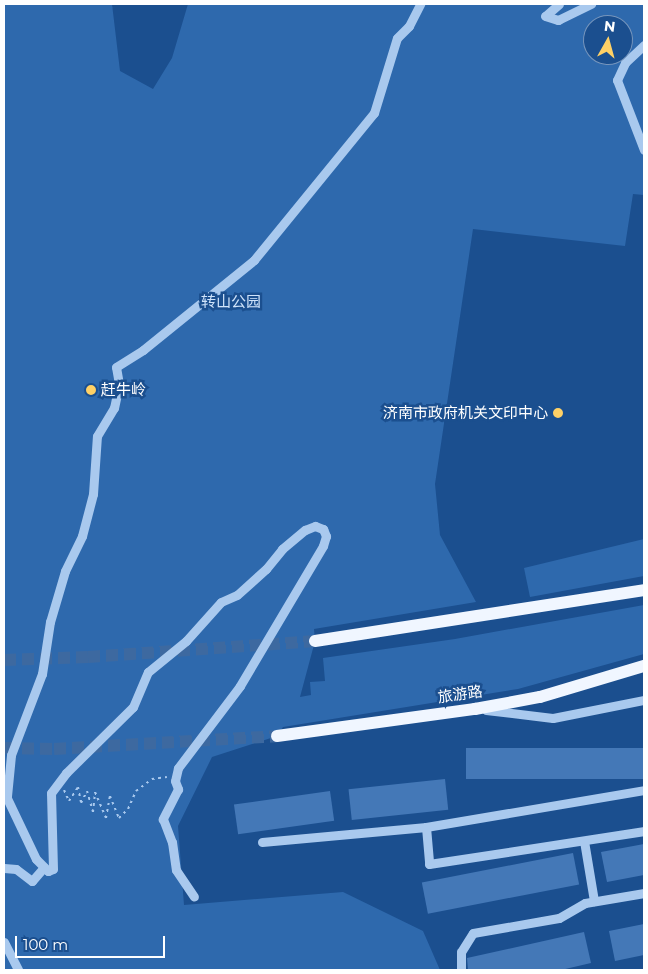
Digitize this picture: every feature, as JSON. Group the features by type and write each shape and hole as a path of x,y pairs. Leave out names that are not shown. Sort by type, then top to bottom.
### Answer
{"main road":[{"path":"315,641 644,590"},
{"name":"旅游路","path":"277,736 476,709 540,697 644,666"}],"street":[{"path":"194,897 176,870 172,842 163,820 178,789 176,775 178,768 240,686 323,546 326,536 323,529 315,526 305,530 282,549 266,570 237,595 221,602 186,641 159,660 148,672 133,707 50,793 53,869 48,871 36,860 5,794 11,755 42,674 50,622 65,571 82,536 93,494 97,436 114,408 119,384 116,366 143,350 254,260 374,113 397,38 409,26 420,4"},
{"path":"559,4 544,16 558,20 591,4"},
{"path":"644,45 625,63 617,80 644,150"},
{"path":"476,709 553,718 644,700"},
{"path":"262,842 426,828 644,790"},
{"path":"426,828 429,864 644,831"},
{"path":"584,841 594,901"},
{"path":"4,868 16,869 32,881 44,867"},
{"path":"462,970 461,952 473,933 559,918 569,914 573,908 594,901 644,893"},
{"path":"4,942 18,970"}],"path":[{"path":"59,782 69,801 78,787 81,803 87,790 93,812 95,792 106,818 110,796 119,818 128,810 136,791 152,779 176,775"}],"green space":[{"name":"转山公园","path":"4,4 112,4 120,71 153,89 172,58 188,4 644,4 644,195 633,194 625,246 473,229 435,484 440,535 476,602 314,629 315,641 300,697 311,695 310,682 325,681 323,658 455,639 644,605 644,654 518,689 283,727 277,736 212,757 178,826 184,905 343,892 423,931 440,970 4,970"},
{"path":"644,539 644,576 530,597 524,568"}],"building":[{"path":"466,748 644,748 644,779 466,779"},
{"path":"445,779 448,810 352,820 349,789"},
{"path":"330,791 334,821 238,834 234,804"},
{"path":"644,844 644,875 607,882 601,852"},
{"path":"573,853 579,884 428,914 422,882"},
{"path":"644,924 644,955 615,961 609,931"},
{"path":"584,932 591,963 561,970 468,970 467,958"}],"tunnel":[{"path":"4,660 88,657 315,641"},
{"path":"4,748 54,749 277,736"}],"place":[{"name":"赶牛岭","path":"91,390"},
{"name":"济南市政府机关文印中心","path":"558,413"}]}
